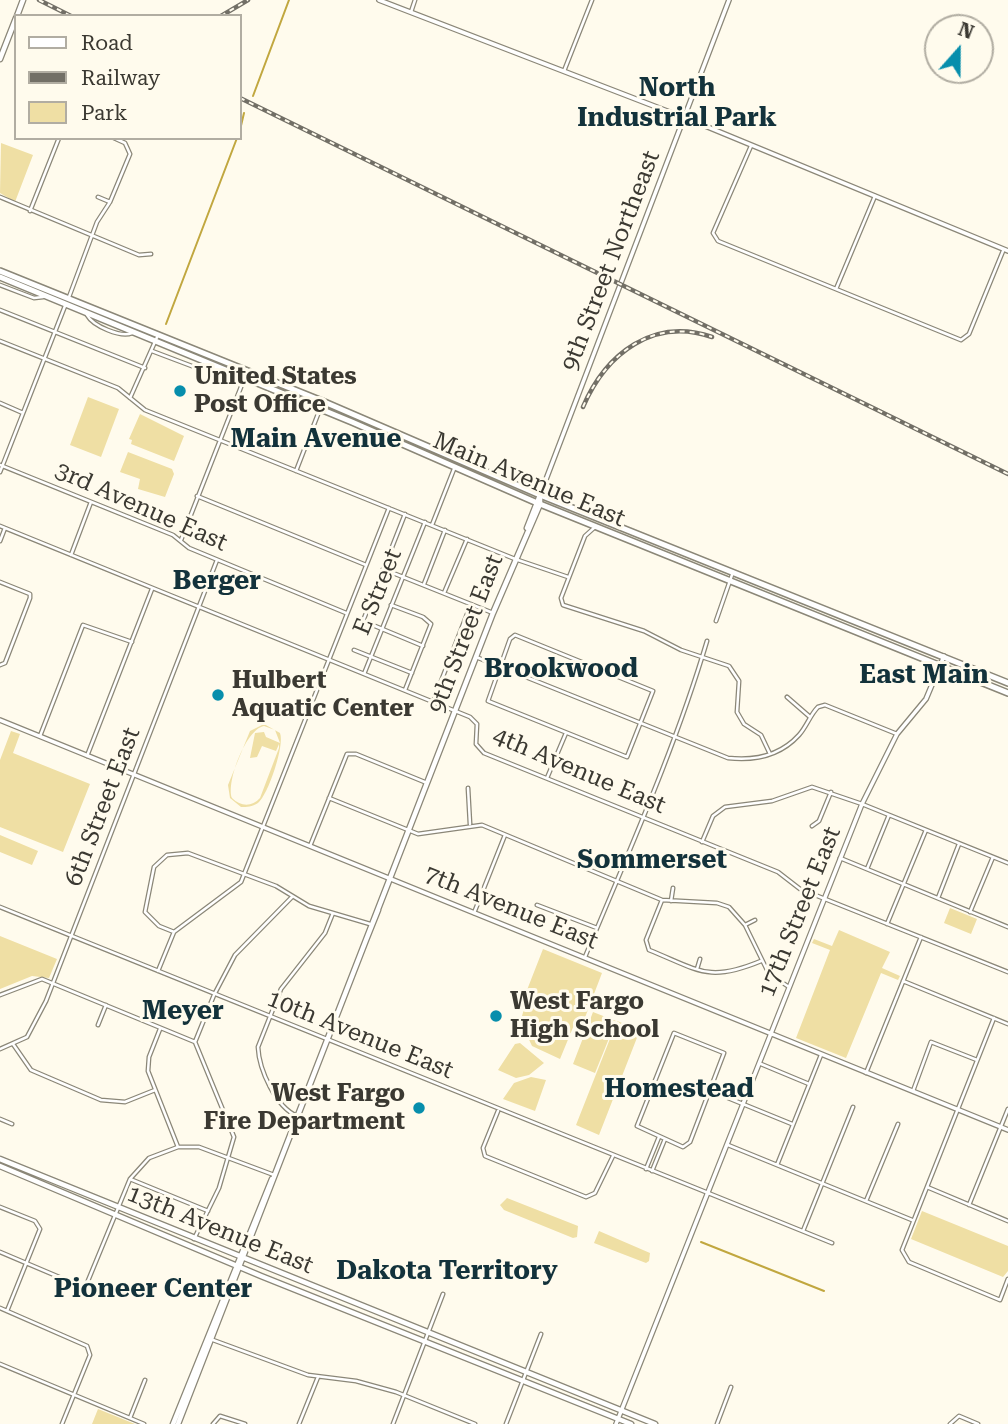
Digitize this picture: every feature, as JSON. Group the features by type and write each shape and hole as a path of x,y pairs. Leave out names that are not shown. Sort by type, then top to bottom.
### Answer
{"main road":[{"path":"0,59 14,22"},
{"name":"Main Avenue East","path":"0,271 67,301 361,417 540,495 1008,683"},
{"name":"Main Avenue East","path":"0,277 67,301 134,332 157,337 537,503 1008,693"},
{"path":"320,409 327,407 361,417"},
{"path":"454,468 460,465 493,475"},
{"name":"9th Street East","path":"173,1424 239,1266 540,495"},
{"name":"9th Street East","path":"366,941 370,924 378,909"},
{"name":"13th Avenue East","path":"0,1159 655,1424"},
{"name":"13th Avenue East","path":"0,1166 617,1422 631,1424"},
{"name":"9th Street East","path":"178,1424 209,1339"}],"street":[{"path":"379,0 684,118 1006,250 966,339 961,340 714,238 713,233 751,146"},
{"path":"411,12 415,0"},
{"path":"564,71 592,0"},
{"name":"9th Street Northeast","path":"540,495 729,0"},
{"path":"30,211 59,140"},
{"path":"0,472 92,236 130,154 125,142 120,140"},
{"path":"836,289 875,196"},
{"path":"0,197 139,255 151,254"},
{"path":"98,197 110,202"},
{"path":"0,285 34,298 46,295"},
{"path":"0,310 145,369"},
{"path":"130,398 157,337"},
{"path":"0,341 118,388 145,410 515,559 568,577"},
{"path":"152,351 197,368"},
{"path":"180,541 241,387"},
{"path":"0,403 23,413"},
{"path":"296,471 320,409"},
{"name":"3rd Avenue East","path":"1,466 173,535 189,548 346,613"},
{"path":"432,524 454,468"},
{"path":"197,496 367,565"},
{"path":"71,555 91,502"},
{"path":"158,972 174,932 237,887 245,873 389,508"},
{"path":"405,514 364,613 364,624 423,646"},
{"name":"E Street","path":"364,674 425,522"},
{"name":"4th Avenue East","path":"0,526 475,720 478,730 476,744 480,751 778,872 800,889 1008,972"},
{"path":"596,527 587,531 568,577 562,602 575,611 644,631 673,647 724,663 737,675 740,685 737,712 744,724 761,735 771,754"},
{"path":"0,541 5,528"},
{"path":"424,584 445,530"},
{"path":"444,593 467,539"},
{"name":"6th Street East","path":"0,1049 27,1037 53,984 217,560"},
{"path":"383,569 493,613"},
{"path":"716,621 733,572"},
{"path":"0,582 30,594 4,665 0,665"},
{"path":"87,756 152,589"},
{"path":"433,702 471,604"},
{"path":"391,605 431,623 405,691"},
{"path":"40,737 83,625 132,642"},
{"path":"515,635 643,687 653,694 629,754 620,756 496,705 488,698 499,667 510,639 515,635"},
{"path":"585,957 643,818 707,641"},
{"path":"354,649 412,673"},
{"name":"17th Street East","path":"708,1193 862,804 897,734 926,699 944,656"},
{"path":"476,657 728,758 753,759 771,754 789,744 818,707 825,705 897,734"},
{"path":"787,697 810,717"},
{"name":"7th Avenue East","path":"0,720 1008,1130"},
{"path":"547,779 566,733"},
{"path":"310,846 347,754 356,754 427,783"},
{"path":"468,788 470,824"},
{"path":"702,842 713,816 725,807 772,801 806,788 820,788 862,804"},
{"path":"812,826 819,821 831,792"},
{"path":"328,798 408,831 429,835 470,824 482,825 662,900 717,903 729,907 745,925 761,961 775,980 789,988"},
{"name":"17th Street East","path":"862,804 1008,863"},
{"path":"867,869 889,815"},
{"path":"887,924 926,830"},
{"path":"474,913 505,835"},
{"path":"938,898 959,844"},
{"path":"174,932 159,926 145,912 154,867 174,852 188,853 245,873 276,886 292,897 370,924"},
{"path":"970,912 993,857"},
{"path":"840,858 1008,927"},
{"path":"671,901 673,888"},
{"path":"195,1042 214,995 235,955 292,897"},
{"path":"662,900 645,946 697,969 721,975 761,961"},
{"path":"537,905 597,928"},
{"name":"10th Avenue East","path":"0,907 832,1243"},
{"path":"297,1116 283,1108 258,1052 281,989 325,933 333,913"},
{"path":"745,925 755,920"},
{"path":"866,1073 921,937"},
{"path":"697,969 700,959"},
{"path":"0,995 42,979 195,1042 231,1126 234,1146 209,1211 194,1239"},
{"path":"903,981 1008,1024"},
{"path":"98,1026 106,1005"},
{"path":"994,1018 912,1220 903,1244 903,1255 909,1262 1000,1300 1008,1279"},
{"path":"160,1028 147,1066 178,1147"},
{"path":"674,1033 724,1053 711,1091 687,1146 637,1126 674,1033"},
{"path":"913,1091 931,1042 976,1060"},
{"path":"13,1043 31,1070 107,1102 125,1102 155,1090"},
{"path":"776,1165 821,1055"},
{"path":"759,1063 809,1084"},
{"path":"269,1080 275,1077"},
{"path":"711,1091 793,1125"},
{"path":"803,1231 853,1107"},
{"path":"969,1205 1008,1109"},
{"path":"498,1110 483,1154 590,1197 613,1156"},
{"path":"0,1119 12,1124"},
{"path":"866,1202 898,1124"},
{"path":"646,1169 659,1137"},
{"path":"652,1171 664,1139"},
{"path":"727,1145 912,1220"},
{"path":"0,1252 85,1288 130,1179 149,1158 178,1147 199,1147 274,1175"},
{"path":"130,1179 209,1211"},
{"path":"926,1187 1008,1221"},
{"path":"617,1422 708,1193"},
{"path":"0,1207 39,1225 7,1311"},
{"path":"393,1424 443,1294"},
{"path":"0,1308 88,1346 90,1355 62,1424"},
{"path":"506,1424 541,1334"},
{"path":"209,1339 277,1366 318,1377 356,1381 404,1395 475,1424"},
{"path":"0,1364 144,1424"},
{"path":"299,1424 318,1377"},
{"path":"130,1418 145,1380"},
{"path":"717,1424 731,1387"},
{"path":"213,1424 219,1416 246,1424"},
{"path":"950,1424 959,1416 978,1424"}],"green space":[{"path":"1,143 33,155 15,202 0,193"},
{"path":"88,397 119,409 101,457 70,445"},
{"path":"140,414 184,436 174,461 131,444 132,440 129,439"},
{"path":"128,452 172,469 174,474 165,497 138,489 140,479 120,472"},
{"path":"264,724 274,730 264,726 257,729 241,752 250,731"},
{"path":"275,730 280,733 281,739 280,748 275,770 258,803 241,807 230,798 228,785 236,765 232,780 232,798 246,805 260,798 279,744 276,751 262,746 257,757 250,758 255,733 264,732 266,737 280,743"},
{"path":"11,731 20,734 13,753 90,784 63,852 0,827 0,760"},
{"path":"0,835 38,851 32,865 0,852"},
{"path":"950,908 977,919 971,934 944,923"},
{"path":"839,930 890,952 882,968 900,976 898,980 881,973 846,1058 796,1038 830,950 812,943 814,939 832,946"},
{"path":"0,936 57,959 49,978 32,976 0,989"},
{"path":"543,949 602,973 581,1028 574,1025 560,1059 532,1046 525,1031 528,1018 522,1016 529,991 527,990"},
{"path":"593,1012 616,1021 595,1073 573,1064"},
{"path":"617,1021 640,1030 599,1135 576,1125"},
{"path":"520,1043 544,1063 529,1075 516,1078 498,1070 515,1044"},
{"path":"531,1077 546,1080 535,1111 503,1099 514,1083"},
{"path":"507,1198 578,1226 577,1237 573,1238 504,1210 500,1205"},
{"path":"922,1211 1008,1246 1008,1271 1003,1277 911,1239"},
{"path":"599,1231 650,1253 649,1261 646,1263 594,1243"},
{"path":"98,1409 135,1424 92,1424"}],"waterway":[{"path":"253,96 289,0"},
{"path":"242,122 244,113"},
{"path":"166,324 236,140"},
{"path":"701,1242 824,1291"}],"railway":[{"path":"39,0 67,14"},
{"path":"224,14 248,0"},
{"path":"242,99 1008,474"},
{"path":"583,407 605,370 634,344 671,332 691,332 712,337"}],"place":[{"name":"United States Post Office","path":"180,391"},
{"name":"Hulbert Aquatic Center","path":"218,695"},
{"name":"West Fargo High School","path":"496,1016"},
{"name":"West Fargo Fire Department","path":"419,1108"}],"district":[{"name":"North Industrial Park","path":"677,103"},
{"name":"Main Avenue","path":"316,439"},
{"name":"Berger","path":"217,581"},
{"name":"Brookwood","path":"561,669"},
{"name":"East Main","path":"924,675"},
{"name":"Sommerset","path":"652,860"},
{"name":"Meyer","path":"183,1011"},
{"name":"Homestead","path":"679,1089"},
{"name":"Dakota Territory","path":"447,1271"},
{"name":"Pioneer Center","path":"153,1289"}]}
